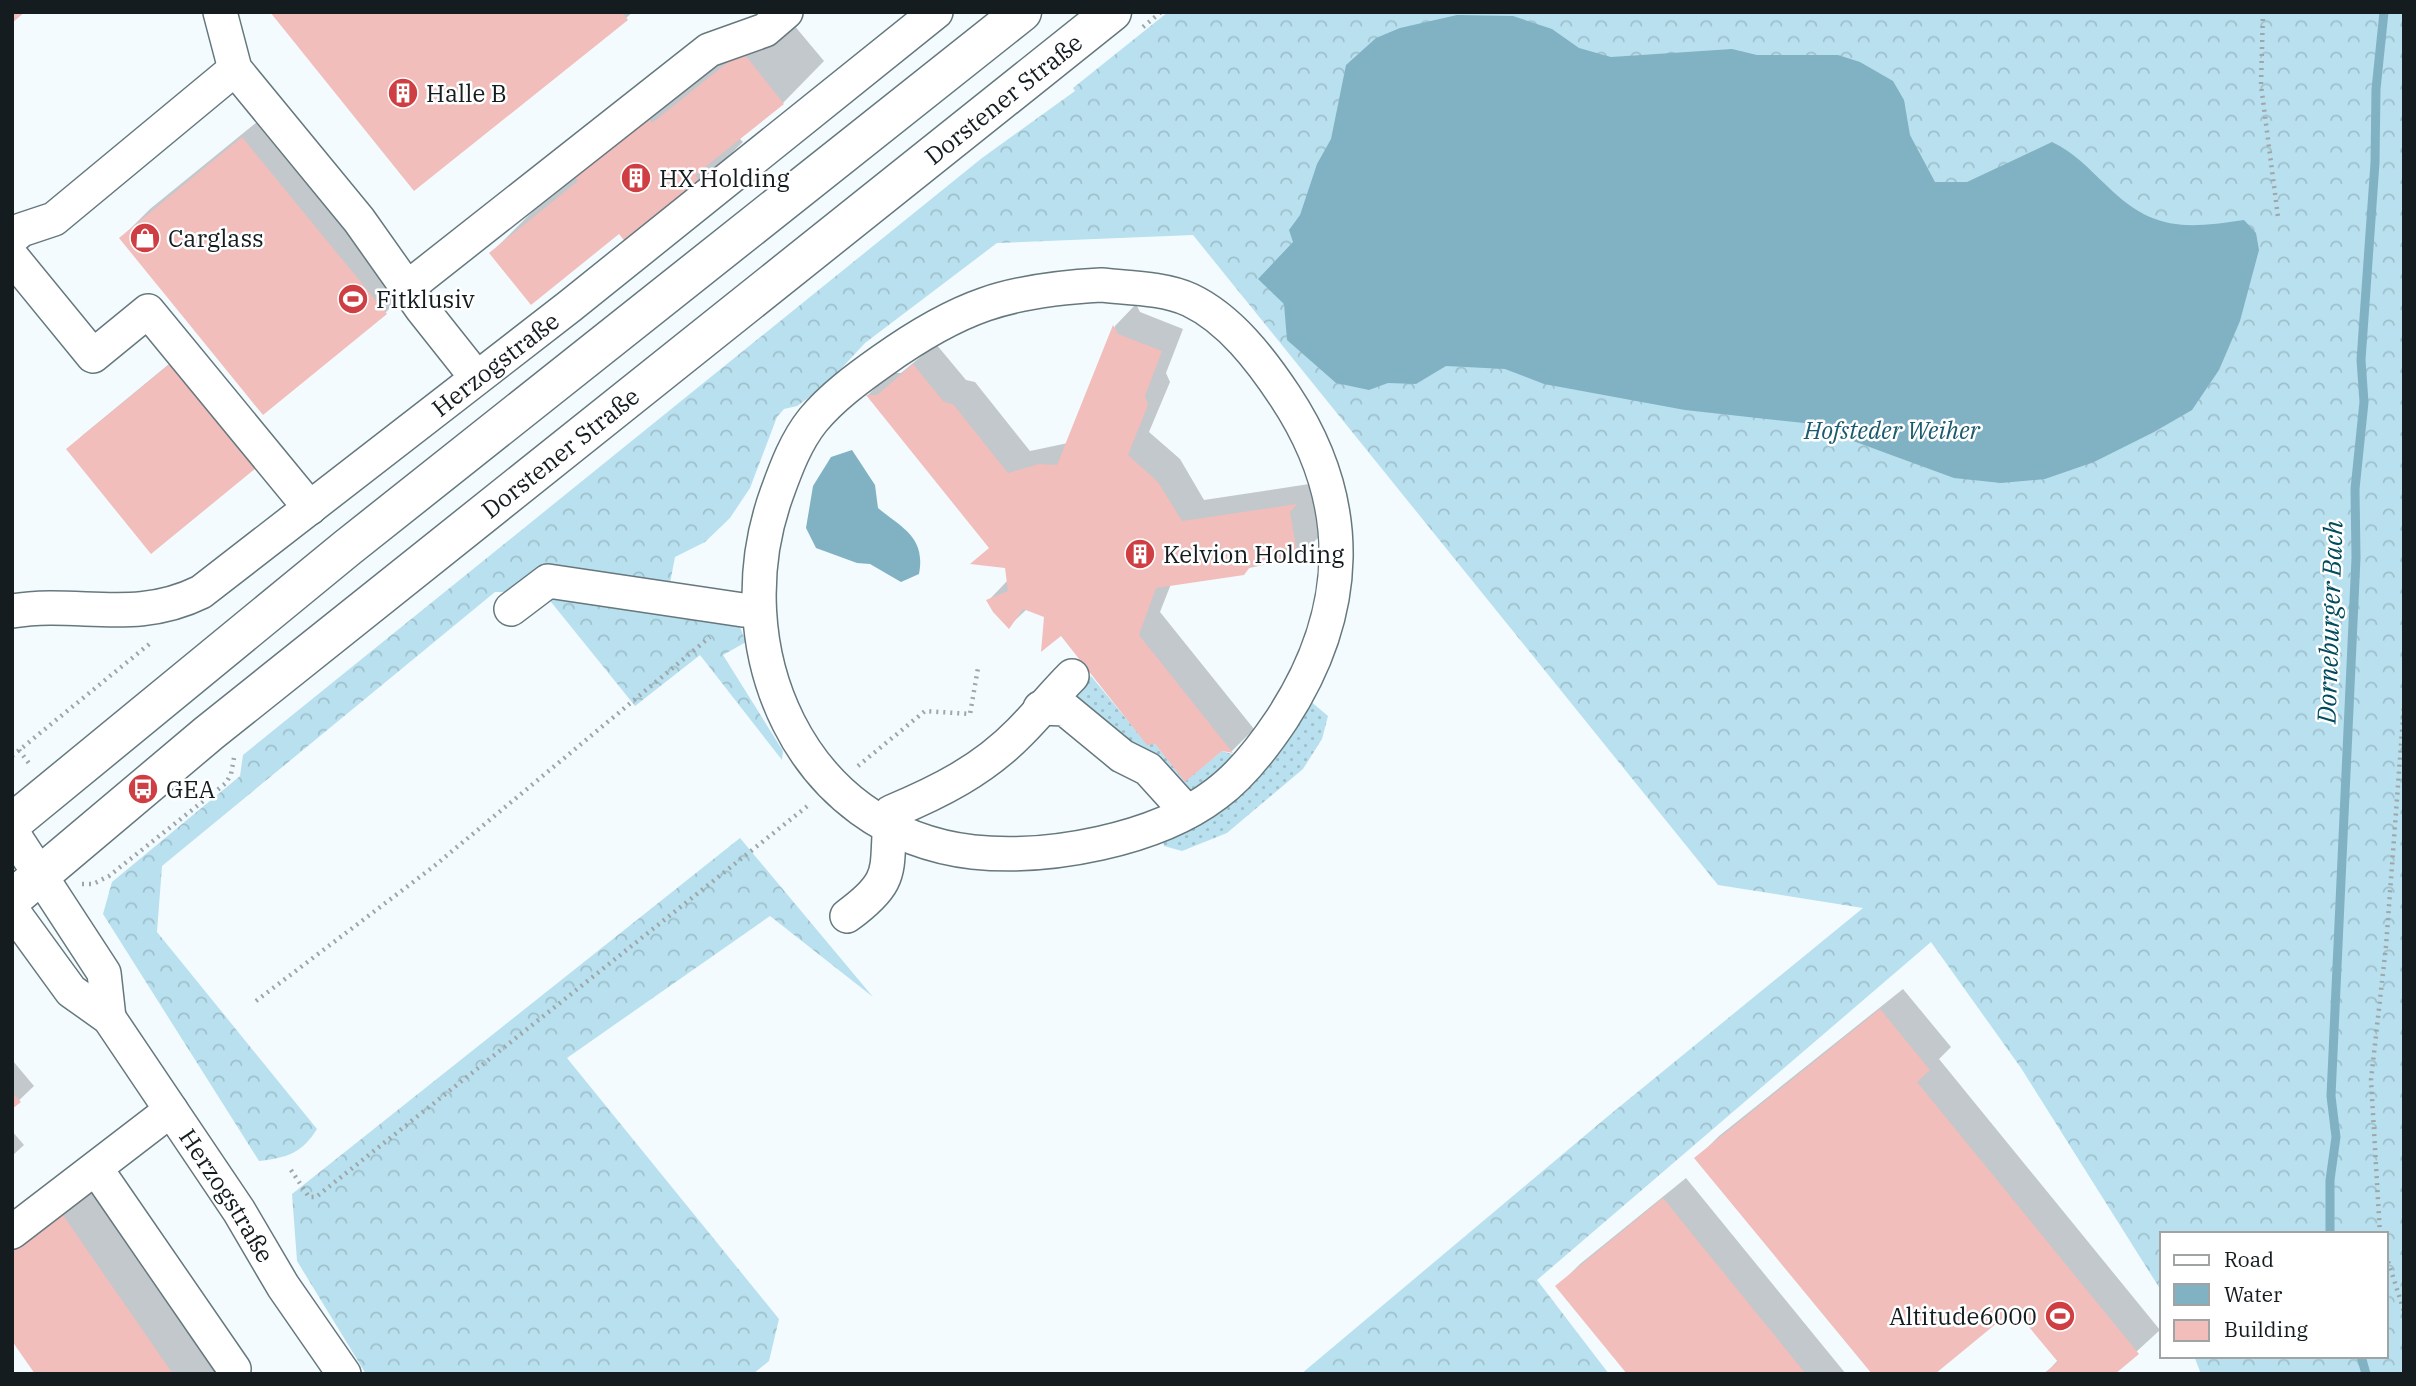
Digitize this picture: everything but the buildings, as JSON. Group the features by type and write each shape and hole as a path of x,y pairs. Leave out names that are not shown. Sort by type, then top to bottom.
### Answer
{"main road":[{"path":"12,823 347,548 1022,12"},
{"name":"Dorstener Straße","path":"26,887 220,725 1112,12"}],"street":[{"path":"220,12 235,69 359,220 407,288 476,377"},
{"path":"407,288 709,50 765,30 786,12"},
{"name":"Herzogstraße","path":"12,611 129,612 167,605 201,592 570,306 936,12"},
{"path":"12,238 22,230 54,219 235,69"},
{"path":"12,257 93,356 148,311 310,508"},
{"path":"1101,285 1144,289 1188,299 1244,342 1299,417 1323,475 1338,559 1333,607 1319,649 1293,702 1253,759 1217,794 1163,826 1104,842 1043,851 980,853 946,848 911,838 832,787 810,757 781,708 763,656 751,609 769,513 788,461 813,420 855,381 929,328 980,305 1036,289 1101,285"},
{"path":"511,609 548,581 751,609"},
{"path":"847,916 873,897 888,872 891,812 946,789 986,762 1021,732 1040,708 1073,676"},
{"path":"1040,708 1065,709 1122,756 1148,769 1186,812"},
{"name":"Herzogstraße","path":"12,832 26,887 104,973 109,1018"},
{"name":"Herzogstraße","path":"12,910 71,990 109,1018 239,1211 283,1286 344,1374"},
{"path":"12,1232 97,1170 171,1110"},
{"path":"97,1170 234,1369"}],"path":[{"path":"2263,12 2261,85 2278,218"},
{"path":"12,756 157,637 167,605"},
{"path":"256,1001 433,867 751,609"},
{"path":"290,1170 309,1197 316,1197 925,711 970,714 978,668"},
{"path":"2380,1232 2371,1080 2386,946 2404,705"},
{"path":"19,750 31,765"},
{"path":"177,810 183,818"},
{"path":"2388,1261 2404,1311"}],"green space":[{"name":"Hofsteder Weiher","path":"1168,12 2404,12 2404,1374 2201,1374 2195,1358 2388,1358 2388,1232 2160,1232 2160,1289 2021,1068 1931,942 1537,1280 1609,1374 1301,1374 1607,1117 1863,908 1718,885 1193,235 997,243 865,343 825,386 797,406 784,409 777,417 750,488 730,518 705,542 675,557 666,604 733,610 746,642 723,655 783,751 782,760 700,655 635,706 543,592 495,592 162,866 157,932 317,1129 306,1144 293,1153 259,1161 103,914 112,882 240,776 243,755 982,158 1075,91 1073,88"},
{"path":"1091,676 1147,744 1155,744 1185,781 1222,751 1238,756 1309,700 1328,716 1322,739 1303,769 1227,833 1182,851 1164,846 1161,835 1190,822 1072,691"},
{"path":"740,838 873,997 770,916 567,1058 779,1319 769,1361 753,1374 366,1374 297,1261 292,1194"}],"water":[{"name":"Hofsteder Weiher","path":"1457,15 1513,16 1552,29 1579,48 1611,57 1732,49 1757,55 1838,55 1860,62 1893,81 1904,100 1910,135 1935,182 1967,182 2052,142 2074,156 2123,200 2154,219 2186,225 2244,220 2256,233 2259,250 2240,321 2219,370 2192,410 2094,462 2045,479 2001,483 1954,478 1804,423 1685,410 1544,384 1505,369 1446,366 1416,384 1388,383 1369,390 1336,383 1287,340 1284,304 1258,279 1293,242 1289,230 1300,215 1317,164 1331,139 1346,65 1376,38 1400,28"},
{"path":"852,450 875,485 878,508 903,528 915,542 919,551 919,574 901,582 870,564 857,563 816,548 806,528 813,486 831,457"}],"waterway":[{"name":"Dorneburger Bach","path":"2330,1232 2330,1180 2336,1137 2331,1096 2356,558 2355,489 2364,402 2361,360 2375,163 2376,89 2384,12"},
{"name":"Dorneburger Bach","path":"2362,1358 2366,1374"}],"place":[{"name":"Halle B","path":"403,93"},
{"name":"HX Holding","path":"636,178"},
{"name":"Carglass","path":"145,238"},
{"name":"Fitklusiv","path":"353,299"},
{"name":"Kelvion Holding","path":"1140,554"},
{"name":"GEA","path":"143,789"},
{"name":"Altitude6000","path":"2060,1316"}]}
